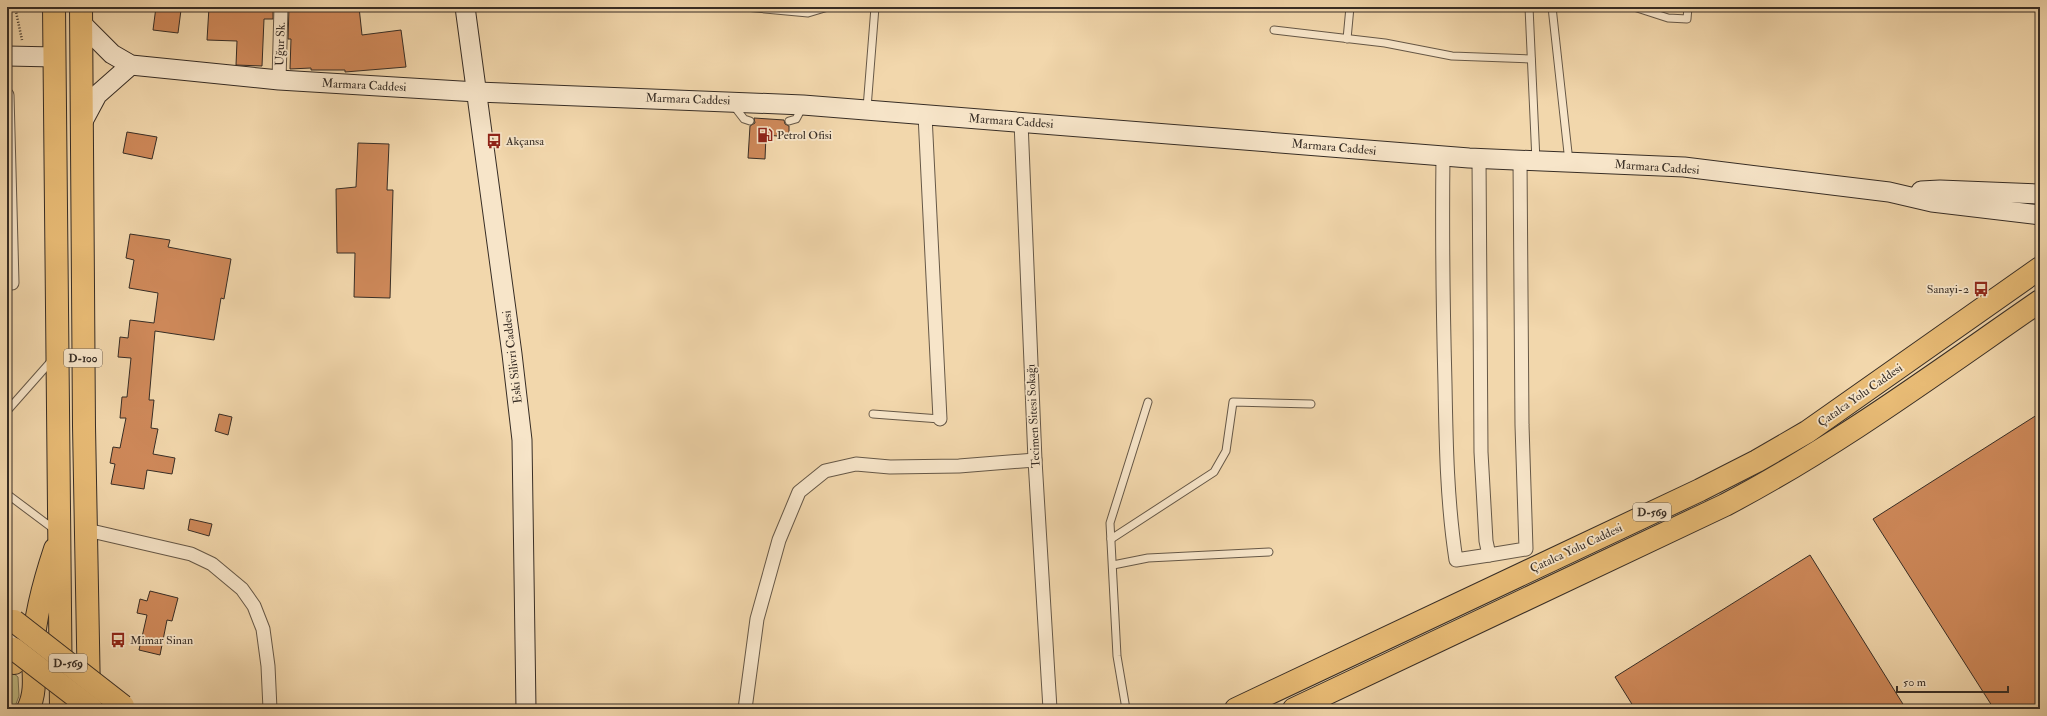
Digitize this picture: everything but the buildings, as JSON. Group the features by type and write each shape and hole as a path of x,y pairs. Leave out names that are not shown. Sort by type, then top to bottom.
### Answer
{"highway":[{"name":"D-100","path":"54,7 61,534 67,702"},
{"name":"D-100","path":"81,15 84,418 91,709"},
{"name":"Çatalca Yolu Caddesi","path":"1236,709 1700,490 1757,461 1807,432 1853,401 2040,268"},
{"name":"Çatalca Yolu Caddesi","path":"1294,709 1725,505 1768,482 1847,433 2040,302"},
{"path":"28,709 34,689 33,649 38,610 44,580 61,534"},
{"name":"D-569","path":"10,618 125,707"},
{"name":"D-569","path":"11,653 67,702 91,709"}],"main road":[{"name":"Eski Silivri Caddesi","path":"465,7 512,354 522,440 526,709"},
{"path":"81,15 112,54 132,65 97,96 82,123"},
{"path":"7,56 55,57"},
{"name":"Marmara Caddesi","path":"132,65 279,80 477,92 803,105 1443,156 1684,167 1889,192"},
{"path":"1889,192 1940,190 2040,194"},
{"path":"1889,192 1932,202 2040,215"}],"street":[{"name":"Uğur Sk.","path":"279,80 281,7"},
{"path":"7,95 9,248 12,283"},
{"path":"925,115 940,419"},
{"name":"Tecimen Sitesi Sokağı","path":"1020,122 1035,460 1050,709"},
{"path":"1443,156 1442,271 1446,442 1452,532 1456,560 1526,549 1522,425 1528,160"},
{"path":"1479,158 1482,452 1486,541 1489,555"},
{"path":"745,709 757,619 779,540 799,492 824,471 856,464 890,467 959,466 1035,460"},
{"path":"87,530 191,554 212,564 242,589 254,606 263,629 268,666 270,709"}],"lane":[{"path":"745,7 808,13 828,7"},
{"path":"867,110 876,7"},
{"path":"1347,39 1350,7"},
{"path":"1528,160 1531,59 1529,7"},
{"path":"1552,7 1569,162"},
{"path":"1634,7 1668,18 1687,19 1688,7"},
{"path":"1274,30 1384,43 1452,56 1531,59"},
{"path":"730,101 744,119 750,121"},
{"path":"790,121 796,119 803,105"},
{"path":"7,411 58,353"},
{"path":"1126,709 1117,656 1110,523 1148,402"},
{"path":"1111,539 1214,472 1226,451 1233,402 1311,404"},
{"path":"874,414 940,419"},
{"path":"7,494 61,534"},
{"path":"1113,565 1148,558 1269,552"}],"path":[{"path":"15,7 22,40"}],"shaded area":[{"path":"7,668 18,677 19,696 14,709 7,709"}],"place":[{"name":"Petrol Ofisi","path":"765,135"},
{"name":"Akçansa","path":"494,141"},
{"name":"Sanayi-2","path":"1981,289"},
{"name":"Mimar Sinan","path":"118,640"}]}
